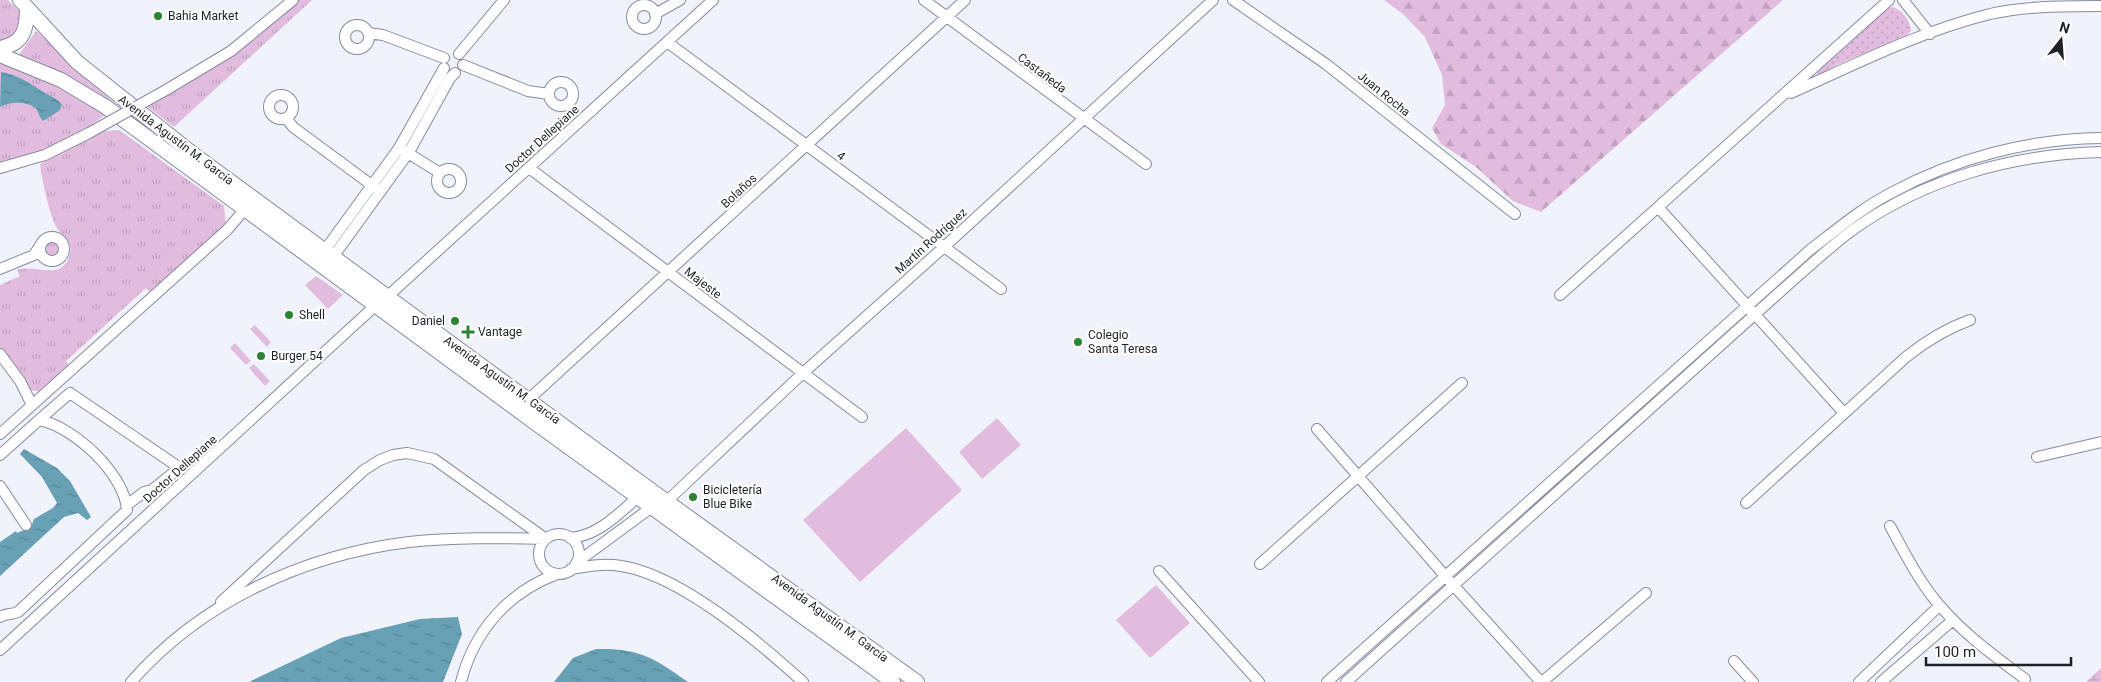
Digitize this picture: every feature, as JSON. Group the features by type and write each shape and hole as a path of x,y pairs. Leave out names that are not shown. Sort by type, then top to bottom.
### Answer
{"main road":[{"path":"0,48 11,45 24,33 27,24 24,5"},
{"name":"Avenida Agustín M. García","path":"24,5 77,62 193,154 652,491 917,682"},
{"name":"Avenida Agustín M. García","path":"0,54 78,88 246,208 893,682"}],"street":[{"path":"275,15 283,0"},
{"path":"0,168 45,155 166,90 231,51 293,0"},
{"path":"458,54 504,0"},
{"path":"655,14 680,0"},
{"name":"Doctor Dellepiane","path":"388,296 713,0"},
{"name":"Castañeda","path":"924,0 1146,164"},
{"name":"Bolaños","path":"528,399 965,0"},
{"name":"Martín Rodríguez","path":"667,501 802,374 944,247 1213,0"},
{"name":"Juan Rocha","path":"1233,0 1319,58 1515,214"},
{"path":"1560,295 1889,0"},
{"path":"1903,0 1930,34"},
{"path":"1783,96 1888,49 1962,22 2010,11 2035,8 2101,6"},
{"path":"368,33 382,35 444,63 449,72 455,73"},
{"name":"4","path":"667,42 806,147 1001,289"},
{"path":"452,53 458,54 463,59 463,66 450,78 409,152 381,192 329,253 372,185 399,148 444,63 452,53"},
{"path":"463,66 528,91 549,94"},
{"path":"286,118 293,127 381,192"},
{"path":"1327,682 1747,307 1845,223 1891,193 1939,170 2007,150 2052,142 2101,138"},
{"path":"399,148 409,152 440,173"},
{"path":"1346,682 1754,316 1853,230 1902,200 1948,180 1988,166 2042,156 2101,152"},
{"name":"Majeste","path":"529,168 862,417"},
{"path":"1658,207 1844,414"},
{"path":"0,434 220,236 246,208"},
{"path":"0,269 34,255 41,243 51,237 59,239 64,246 63,254 58,260 46,260 35,257 26,259"},
{"path":"41,243 40,251 46,260"},
{"name":"Doctor Dellepiane","path":"0,650 376,305"},
{"path":"1746,503 1922,344 1948,328 1970,320"},
{"path":"0,354 20,381 32,405"},
{"path":"1260,564 1462,384"},
{"path":"0,455 70,393 177,466 177,470 152,490 144,492 127,505"},
{"path":"0,618 7,614 14,615 18,612 126,513 127,505 118,482 101,460 63,428 49,421 39,420"},
{"path":"1317,428 1446,577 1542,682 1646,592"},
{"path":"1597,440 1606,449"},
{"path":"2037,457 2101,442"},
{"path":"131,682 364,470 380,460 393,455 407,453 434,459 546,539"},
{"path":"0,486 26,525"},
{"path":"461,682 475,644 494,617 515,596 528,587 574,566 652,507 652,491"},
{"path":"200,621 242,594 278,576 332,558 391,545 462,538 546,539 558,534 570,538 583,537 596,532 638,497"},
{"path":"664,516 667,501"},
{"path":"618,514 628,525"},
{"path":"511,538 520,532 519,520"},
{"path":"1890,526 1904,552 1939,606 1953,620 2025,679"},
{"path":"570,538 577,547 578,558 574,566"},
{"path":"546,539 539,550 541,563 550,572 557,574"},
{"path":"269,558 268,566 273,574 278,576"},
{"path":"574,566 621,566 659,578 704,604 747,633 804,682"},
{"path":"1159,571 1259,682"},
{"path":"1860,682 1939,606"},
{"path":"1881,682 1953,620"},
{"path":"1734,661 1753,682"}],"green space":[{"path":"0,0 8,0 20,12 22,17 14,40 0,45"},
{"path":"296,0 312,0 174,127 148,107 236,52"},
{"path":"1384,0 1783,0 1541,212 1513,201 1476,167 1441,144 1432,128 1445,105 1442,75 1425,37 1403,14"},
{"path":"1893,7 1900,11 1908,20 1911,31 1907,35 1817,75 1817,72 1888,8"},
{"path":"36,31 112,101 647,494 647,499 109,105 18,56"},
{"path":"0,61 64,89 105,115 77,135 46,150 0,164"},
{"path":"119,130 224,206 226,226 151,293 146,288 66,361 70,366 42,392 31,390 20,371 0,347 0,285 20,276 17,270 28,268 49,271 59,269 67,262 70,256 69,243 57,228 51,214 40,164 102,131"},
{"path":"52,240 58,243 61,249 58,255 52,258 46,255 43,249 46,243"},
{"path":"316,276 343,295 328,309 305,285"},
{"path":"255,325 271,342 267,347 250,329"},
{"path":"235,343 251,361 246,365 230,348"},
{"path":"254,364 270,381 265,386 249,368"},
{"path":"997,418 1021,445 982,479 959,452"},
{"path":"906,428 962,490 860,582 803,520"},
{"path":"1156,585 1190,623 1150,658 1116,620"},
{"path":"2101,668 2101,682 2086,682"}],"water":[{"path":"1,72 23,79 55,98 62,105 59,111 43,121 37,110 24,103 8,104 0,107"},
{"path":"24,449 57,468 70,481 91,517 87,520 78,513 64,517 0,576 0,542 16,531 17,533 31,527 34,519 53,508 57,503 42,477 20,454"},
{"path":"458,617 462,634 443,682 249,682 341,638 420,619"},
{"path":"596,649 624,650 646,656 688,682 554,682 573,658"}],"place":[{"name":"Bahia Market","path":"158,16"},
{"name":"Shell","path":"289,315"},
{"name":"Daniel","path":"455,321"},
{"name":"Vantage","path":"468,332"},
{"name":"Colegio Santa Teresa","path":"1078,342"},
{"name":"Burger 54","path":"261,356"},
{"name":"Bicicletería Blue Bike","path":"693,497"}]}
